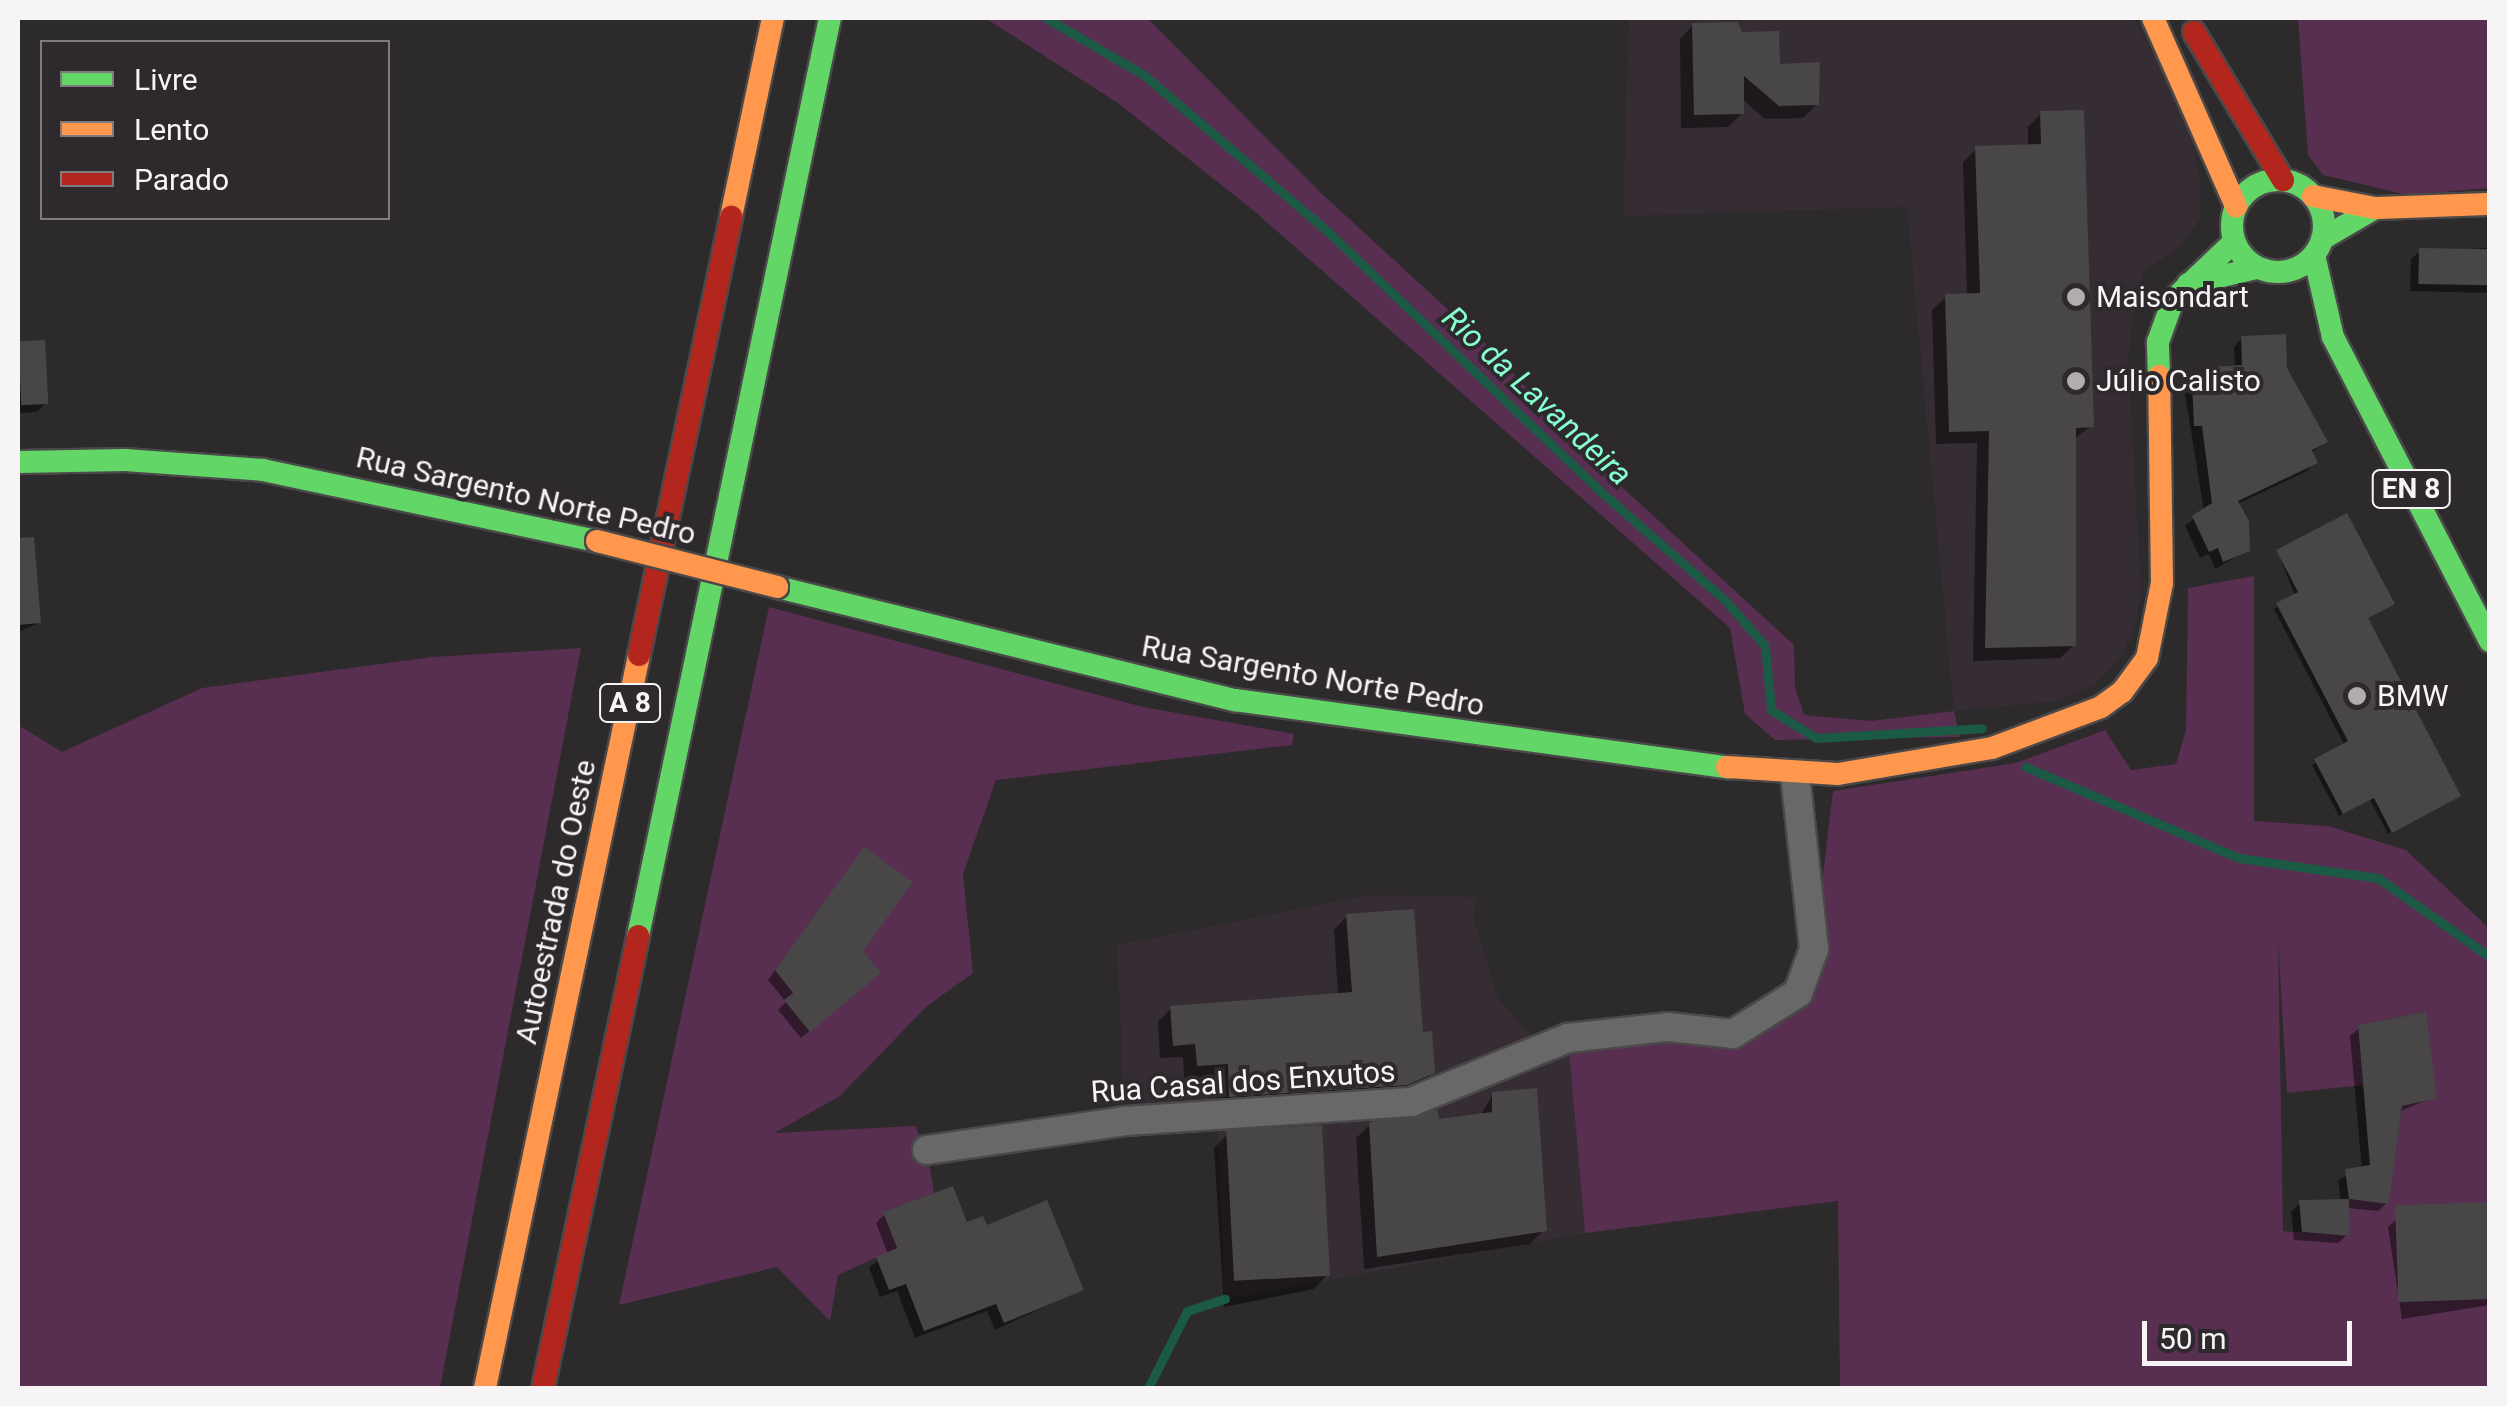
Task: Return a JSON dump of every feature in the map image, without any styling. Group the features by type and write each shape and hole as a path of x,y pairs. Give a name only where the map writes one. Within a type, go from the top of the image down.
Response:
{"main road":[{"name":"Autoestrada do Oeste","path":"486,1388 773,18"},
{"name":"A 8","path":"543,1388 830,18"},
{"path":"2153,18 2236,206 2234,242"},
{"path":"2186,18 2283,180 2313,196 2374,208 2490,204"},
{"path":"2236,206 2256,186 2283,180"},
{"name":"EN 8","path":"2313,196 2333,336 2490,641"},
{"path":"2184,285 2302,266 2318,247 2374,208"},
{"name":"EN 8","path":"2234,242 2333,336"},
{"name":"Rua Sargento Norte Pedro","path":"18,462 126,460 263,470 597,541 1235,700 1795,775 1886,768 1992,748 2100,707 2138,674 2154,637 2162,584 2158,342 2184,285 2234,242"}],"street":[{"name":"Rua Casal dos Enxutos","path":"927,1150 1125,1122 1411,1102 1568,1038 1668,1026 1733,1034 1798,993 1814,948 1795,775"}],"shaded area":[{"path":"985,18 1147,18 1321,193 1492,350 1586,454 1794,645 1795,687 1804,715 1871,721 1954,711 1960,737 1775,740 1745,714 1730,628 1253,210 1118,103"},
{"path":"1611,18 2133,18 2185,107 2201,185 2200,219 2179,248 2144,270 2135,295 2128,358 2141,589 2136,626 2118,660 2094,685 2057,701 1954,711 1907,207 1623,216 1629,22"},
{"path":"2298,18 2489,18 2489,188 2408,195 2323,175 2308,155"},
{"path":"2254,576 2254,821 2328,826 2406,850 2489,928 2489,1388 1840,1388 1838,1201 1585,1233 1568,1038 1733,1034 1798,993 1814,948 1833,791 2016,763 2105,730 2131,770 2176,764 2186,730 2188,588","holes":["2278,939 2287,1093 2363,1085 2358,1025 2426,1012 2402,1106 2389,1203 2349,1199 2349,1236 2283,1231"]},
{"path":"769,607 1143,707 1294,734 1292,745 996,780 963,874 973,973 927,1006 840,1096 774,1133 915,1126 927,1150 934,1193 884,1212 897,1248 838,1275 830,1321 777,1267 619,1305"},
{"path":"581,648 440,1388 18,1388 18,725 62,752 202,688 432,657"},
{"path":"1369,895 1476,897 1473,917 1498,999 1535,1039 1568,1038 1585,1233 1225,1299 1217,1115 1125,1121 1117,945"}],"building":[{"path":"1738,22 1742,32 1779,31 1780,64 1820,62 1819,105 1779,106 1744,76 1744,114 1694,115 1692,23"},
{"path":"2084,110 2094,427 2076,428 2076,646 1985,648 1989,431 1949,432 1945,294 1980,293 1975,146 2041,144 2040,111"},
{"path":"2419,248 2490,249 2489,285 2418,284"},
{"path":"2286,334 2287,368 2328,442 2312,450 2318,463 2238,501 2249,521 2250,551 2223,562 2218,548 2209,552 2192,516 2212,503 2202,426 2194,426 2192,383 2215,382 2214,367 2242,365 2241,336"},
{"path":"45,340 48,404 21,405 18,341"},
{"path":"2347,513 2395,604 2368,618 2461,796 2392,833 2374,798 2343,814 2314,759 2348,741 2276,603 2298,592 2276,550"},
{"path":"34,537 41,623 18,625 18,538"},
{"path":"864,847 913,882 863,951 881,973 810,1032 784,1000 793,993 775,970"},
{"path":"1414,909 1423,1032 1432,1031 1435,1073 1407,1085 1229,1097 1228,1064 1197,1066 1195,1044 1173,1046 1170,1006 1352,992 1346,914"},
{"path":"2426,1012 2437,1098 2402,1106 2389,1204 2349,1199 2345,1169 2370,1165 2358,1025"},
{"path":"1537,1088 1547,1231 1377,1257 1369,1122 1438,1110 1439,1119 1492,1112 1492,1092"},
{"path":"1322,1125 1330,1276 1234,1281 1226,1130"},
{"path":"953,1186 967,1222 983,1216 987,1225 1047,1200 1084,1290 1004,1323 996,1304 924,1331 906,1284 889,1290 876,1257 897,1248 883,1212"},
{"path":"2349,1199 2349,1236 2302,1232 2299,1200"},
{"path":"2487,1202 2490,1299 2398,1302 2395,1205"}],"waterway":[{"name":"Rio da Lavandeira","path":"1046,18 1144,75 1325,229 1600,491 1725,600 1765,646 1771,710 1816,738 1982,728"},
{"name":"Rio da Lavandeira","path":"2026,767 2239,858 2378,878 2490,957"},
{"path":"1148,1388 1187,1311 1225,1299"}],"traffic: fast":[{"path":"638,936 830,18"},
{"path":"2278,180 2296,183 2311,193 2321,208 2324,226 2321,244 2311,259 2296,269 2278,272 2260,269 2245,259 2235,244 2232,226 2235,208 2245,193 2260,183 2278,180"},
{"path":"2322,239 2375,208"},
{"path":"2159,376 2158,342 2173,300 2234,242"},
{"path":"2314,255 2333,337 2490,641"},
{"path":"2188,284 2257,268"},
{"path":"18,462 125,460 263,470 597,541"},
{"path":"777,587 1235,700 1727,767"}],"traffic: slow":[{"path":"731,217 773,18"},
{"path":"2153,18 2236,206"},
{"path":"2313,196 2375,208 2490,204"},
{"path":"1727,767 1838,774 1992,748 2101,707 2122,692 2147,658 2162,583 2159,376"},
{"path":"597,541 777,587"},
{"path":"485,1388 639,655"}],"traffic: jam":[{"path":"2194,32 2283,180"},
{"path":"639,655 731,217"},
{"path":"543,1388 638,936"}],"place":[{"name":"Maisondart","path":"2076,297"},
{"name":"Júlio Calisto","path":"2076,381"},
{"name":"BMW","path":"2357,696"}]}
